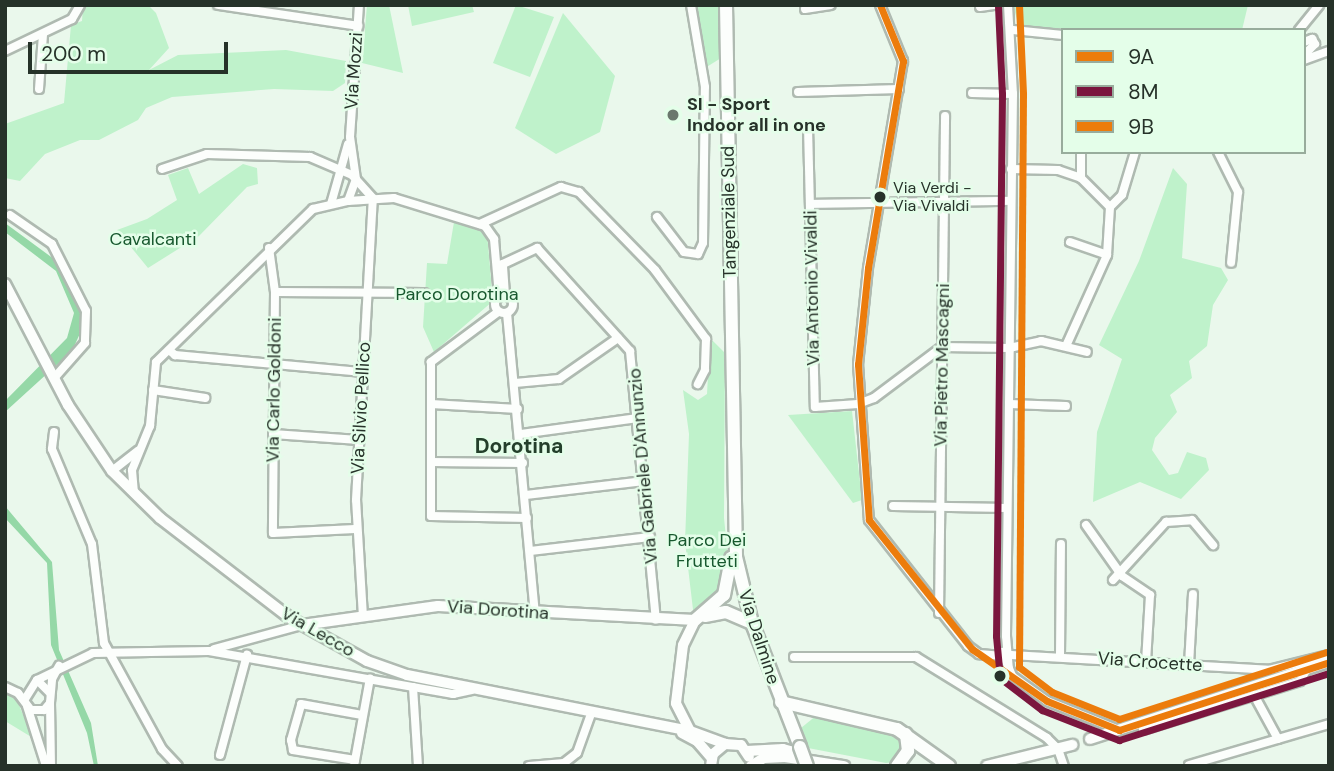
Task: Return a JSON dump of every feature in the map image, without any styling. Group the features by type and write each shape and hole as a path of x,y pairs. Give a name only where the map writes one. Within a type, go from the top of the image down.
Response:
{"highway":[{"name":"Tangenziale Sud","path":"726,5 731,419"},
{"path":"695,620 724,595 731,571 727,511 731,419"},
{"name":"Via Dalmine","path":"731,419 736,557 751,623 807,766"},
{"path":"695,620 726,612 751,623"},
{"path":"781,702 832,712 906,734 949,766"},
{"path":"799,745 801,716 813,710 832,712"},
{"path":"897,766 908,751 906,734"}],"main road":[{"name":"Via Lecco","path":"5,284 16,297 82,430 112,471 135,496 302,625 367,661 472,691 690,731 725,744 737,744 747,751"},
{"name":"Via Dorotina","path":"302,625 438,606 656,620 695,620"},
{"path":"690,731 677,713 676,703 683,645 695,620"},
{"path":"1091,739 1329,662"},
{"name":"Via Lecco","path":"676,730 697,741 711,762"},
{"path":"711,762 725,744"},
{"path":"987,766 1072,745"},
{"path":"826,762 785,757 764,758 750,766 747,751 783,749 844,766"}],"street":[{"path":"5,51 78,15 80,5"},
{"path":"218,5 259,9 358,26"},
{"name":"Via Mozzi","path":"348,201 356,179 350,137 359,5"},
{"path":"657,217 684,252 698,254 704,243 705,87 691,5"},
{"path":"805,9 831,5"},
{"name":"Via Crocette","path":"880,5 902,56 862,316 858,404 869,520 939,613 975,652 1060,655 1269,670 1329,654"},
{"path":"980,7 994,5"},
{"path":"1008,5 1013,30 1013,94 1005,655 1009,673 1047,701 1086,719 1119,730"},
{"path":"1301,28 1319,5"},
{"path":"1013,30 1061,35"},
{"path":"39,89 43,34"},
{"path":"1306,41 1312,39 1315,47 1306,55"},
{"path":"1306,57 1329,51"},
{"path":"798,92 899,89"},
{"path":"972,93 1013,94"},
{"name":"Via Pietro Mascagni","path":"939,613 945,116"},
{"name":"Via Antonio Vivaldi","path":"808,127 815,407 858,404"},
{"name":"Via Mozzi","path":"331,204 350,137"},
{"path":"162,169 207,154 310,157 356,179 373,198"},
{"path":"1081,154 1081,178"},
{"path":"1066,346 1107,255 1110,207 1122,195 1134,154"},
{"path":"1219,154 1238,192 1231,263"},
{"path":"1012,169 1058,170 1081,178 1110,207"},
{"path":"480,224 561,187 579,192 654,270 706,339 705,370 698,384"},
{"name":"Via Silvio Pellico","path":"363,617 355,529 373,198"},
{"path":"135,496 132,470 150,426 156,362 305,214 331,204 394,198 480,224 494,239 502,295 513,302 503,312 431,362 431,516 527,519"},
{"path":"810,204 1011,201"},
{"path":"10,215 52,244 86,311 85,343 55,377"},
{"path":"1070,242 1107,255"},
{"name":"Via Carlo Goldoni","path":"270,248 275,292 273,533 355,529"},
{"name":"Via Gabriele D'Annunzio","path":"502,295 503,264 537,248 633,357 656,620"},
{"path":"275,292 368,295 424,293"},
{"path":"502,295 494,304 503,312 515,383 534,612"},
{"path":"515,383 559,379 618,338"},
{"path":"858,404 874,398 942,347 1009,348 1041,341 1087,352"},
{"path":"166,352 363,372"},
{"path":"153,390 205,398"},
{"path":"431,404 518,409"},
{"path":"1009,404 1066,405"},
{"path":"521,434 638,418"},
{"path":"54,432 52,449 92,544 104,643 162,749 178,766"},
{"path":"273,434 359,440"},
{"path":"112,471 138,452"},
{"path":"431,461 523,463"},
{"path":"526,495 643,481"},
{"path":"893,506 1007,509"},
{"path":"1113,580 1166,522 1192,520 1213,545"},
{"path":"1086,525 1121,570 1122,576 1150,594 1146,662"},
{"path":"530,551 650,537"},
{"path":"1060,655 1061,544"},
{"path":"1189,665 1194,594"},
{"path":"209,651 302,625"},
{"path":"244,641 237,648 247,655"},
{"path":"49,766 26,703 37,680 58,666 109,652 209,651 247,655 453,694 472,691"},
{"path":"220,755 247,655"},
{"path":"794,657 916,657 1058,749 1064,766"},
{"path":"49,766 50,693 58,666"},
{"path":"1143,730 1303,680 1307,669"},
{"path":"362,715 301,704 291,740 293,750 354,763 370,678"},
{"path":"37,680 50,693"},
{"path":"5,687 40,711 50,703"},
{"path":"413,687 418,766"},
{"path":"1254,695 1278,739"},
{"path":"530,766 564,763 572,757 584,743 591,714"},
{"path":"1086,719 1093,727 1091,739"},
{"path":"1189,765 1329,724"}],"green space":[{"path":"83,5 148,5 156,13 169,48 149,70 178,55 286,50 346,61 345,83 333,91 274,89 172,97 146,108 138,120 99,140 80,140 45,154 20,181 5,178 5,124 64,103 71,25 82,21"},
{"path":"367,5 389,5 403,73 362,63"},
{"path":"408,5 472,5 474,12 412,26"},
{"path":"516,5 554,17 530,77 493,63"},
{"path":"694,5 719,5 721,58 705,68"},
{"path":"1013,5 1248,5 1242,28 1061,28 1061,32 1019,27"},
{"path":"563,13 615,76 600,132 556,154 515,128"},
{"name":"Cavalcanti","path":"243,164 257,168 258,184 247,187 199,236 148,268 117,230 147,219 177,200 168,175 188,168 199,194"},
{"path":"1173,168 1187,184 1182,258 1221,268 1228,280 1213,305 1207,346 1189,361 1192,378 1170,395 1177,412 1155,438 1152,450 1169,475 1178,473 1187,452 1206,458 1209,470 1181,499 1140,482 1093,502 1097,432 1122,359 1099,345 1139,261"},
{"name":"Parco Dorotina","path":"454,222 487,233 493,301 434,352 423,327 427,263 447,264"},
{"name":"Parco Dei Frutteti","path":"710,338 725,353 724,518 728,557 720,593 694,618 685,542 689,434 683,390 698,400 707,394"},
{"path":"852,411 862,500 853,503 788,415"},
{"path":"5,689 23,704 19,705 33,738 5,721"},
{"path":"817,715 899,735 904,751 894,762 886,763 808,748 801,728"}],"shaded area":[{"path":"5,223 58,262 81,303 82,329 72,351 5,412 5,401 67,338 74,313 56,271 5,232"},
{"path":"5,506 52,562 59,650 91,723 98,766 94,766 87,733 51,645 47,563 5,518"}],"transit line":[{"name":"9A","path":"880,5 903,61 868,268 858,364 869,520 972,649 1047,701 1119,730 1329,662"},
{"name":"9B","path":"1019,5 1023,94 1019,667 1052,692 1119,719 1326,652"},
{"name":"8M","path":"998,6 1002,94 996,636 1000,678 1042,710 1119,740 1329,673"}],"place":[{"name":"SI - Sport Indoor all in one","path":"673,115"},
{"name":"Via Verdi - Via Vivaldi","path":"880,197"}],"district":[{"name":"Dorotina","path":"519,446"}]}
